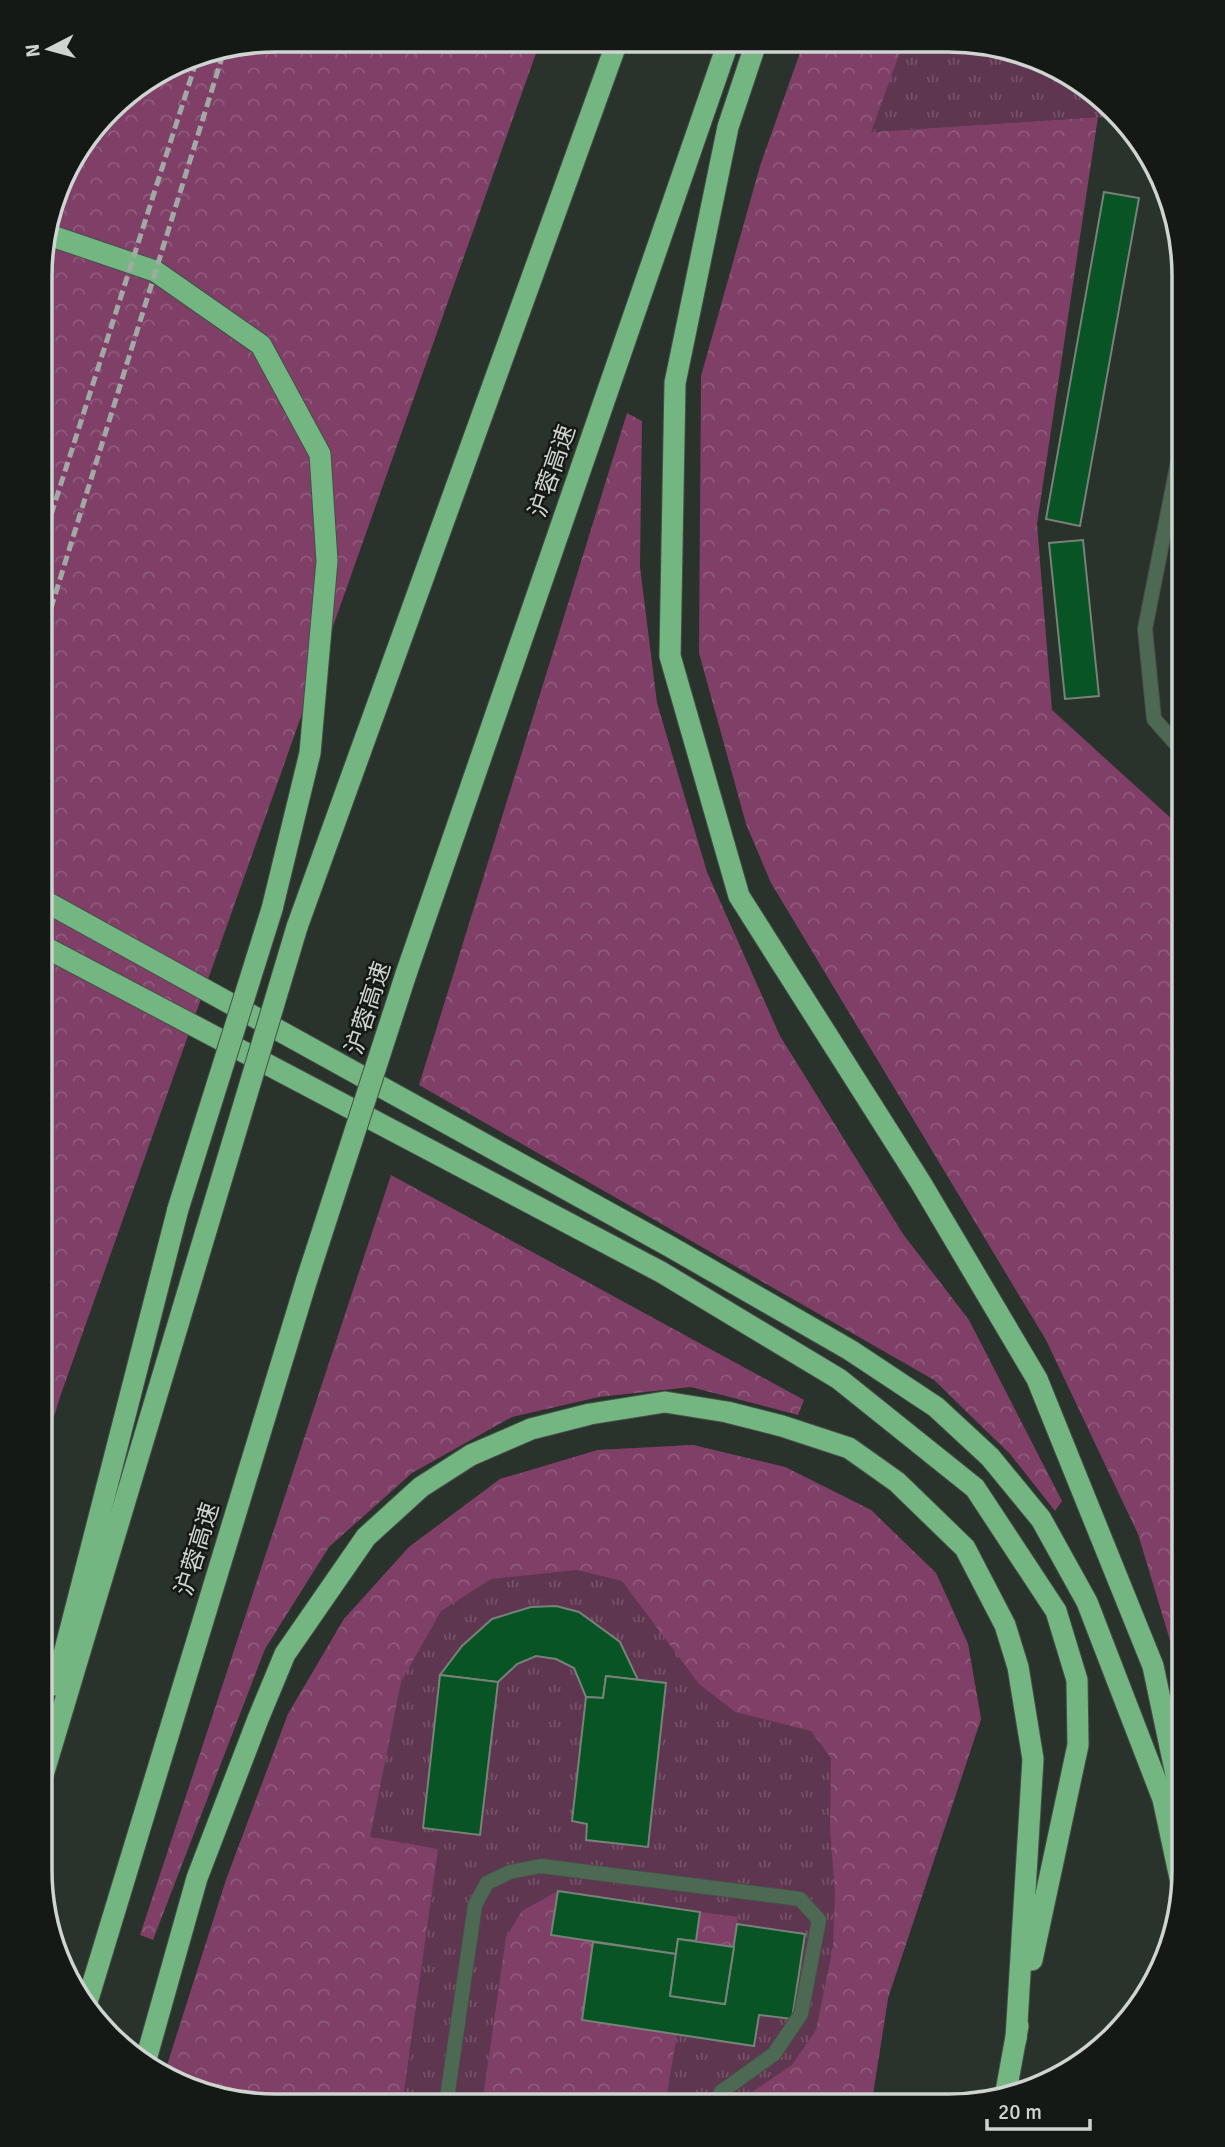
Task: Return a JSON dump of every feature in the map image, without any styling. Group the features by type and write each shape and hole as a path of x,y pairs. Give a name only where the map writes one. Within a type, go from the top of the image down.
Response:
{"highway":[{"path":"52,1745 297,927 613,52"},
{"name":"沪蓉高速","path":"89,1994 307,1279 406,974 725,52"},
{"path":"753,52 728,127 675,383 670,656 738,896 920,1183 1037,1379 1153,1666 1172,1756"},
{"path":"52,1699 178,1209 272,909 310,753 327,561 320,454 261,345 155,271 56,237"},
{"path":"52,905 681,1253 850,1350 936,1407 990,1457 1041,1519 1087,1602 1163,1799 1172,1841"},
{"path":"52,951 660,1272 839,1379 975,1488 1056,1611 1077,1680 1077,1745 1007,2086"},
{"path":"148,2054 197,1878 285,1654 366,1537 421,1487 471,1455 531,1429 590,1414 664,1402 727,1412 782,1426 849,1448 897,1482 965,1548 1008,1635 1018,1667 1033,1759 1016,2039"}],"lane":[{"path":"1172,492 1145,629 1154,719 1172,739"},
{"path":"448,2094 475,1905 487,1883 510,1872 541,1866 800,1899 819,1920 801,2014 774,2054 720,2094"}],"green space":[{"path":"276,52 536,52 52,1423 52,276 54,247 64,204 90,152 129,108 152,90 204,64 247,54"},
{"path":"800,52 900,52 871,132 1098,117 1037,524 1052,710 1172,819 1172,1647 1138,1534 1046,1340 771,883 746,824 699,653 701,376 760,166"},
{"path":"900,52 978,54 1021,64 1073,90 1106,118 1098,117 870,132"},
{"path":"627,413 642,421 640,567 657,703 707,872 780,1036 903,1234 969,1320 1062,1501 1055,1511 1010,1454 934,1380 419,1085"},
{"path":"391,1175 804,1400 798,1415 691,1387 599,1397 512,1417 412,1473 329,1547 265,1649 153,1940 140,1935"},
{"path":"693,1445 785,1467 871,1510 936,1573 968,1644 981,1719 888,1998 873,2094 247,2093 204,2083 167,2065 226,1880 288,1714 344,1619 409,1547 500,1479 598,1450"},
{"path":"693,1445 785,1467 871,1510 936,1573 968,1644 981,1719 888,1998 873,2094 749,2094 792,2065 816,2030 833,1947 835,1892 830,1829 831,1758 811,1731 735,1712 699,1684 622,1581 577,1570 491,1579 441,1611 401,1682 370,1837 438,1849 404,2094 247,2093 204,2083 167,2065 226,1880 288,1714 344,1619 409,1547 500,1479 598,1450"},
{"path":"558,1891 552,1935 593,1942 582,2020 677,2034 667,2094 484,2094 506,1937 522,1911"},
{"path":"700,1912 738,1917 734,1947 696,1941"}],"building":[{"path":"1104,192 1139,198 1080,526 1046,519"},
{"path":"1083,540 1099,696 1065,699 1049,543"},
{"path":"556,1606 579,1612 620,1642 638,1680 606,1676 603,1698 586,1697 574,1668 556,1659 536,1656 517,1664 498,1682 440,1675 462,1646 492,1619 531,1607"},
{"path":"440,1675 498,1682 480,1835 423,1828"},
{"path":"606,1676 666,1683 648,1847 586,1840 587,1824 572,1821 586,1697 603,1698"},
{"path":"558,1891 700,1912 696,1941 678,1939 676,1954 551,1935"},
{"path":"737,1924 805,1934 792,2019 759,2015 754,2046 582,2020 593,1942 676,1954 670,1996 725,2004"},
{"path":"678,1939 734,1947 725,2004 670,1996"}],"railway":[{"path":"52,605 221,59"},
{"path":"52,512 194,69"}]}
